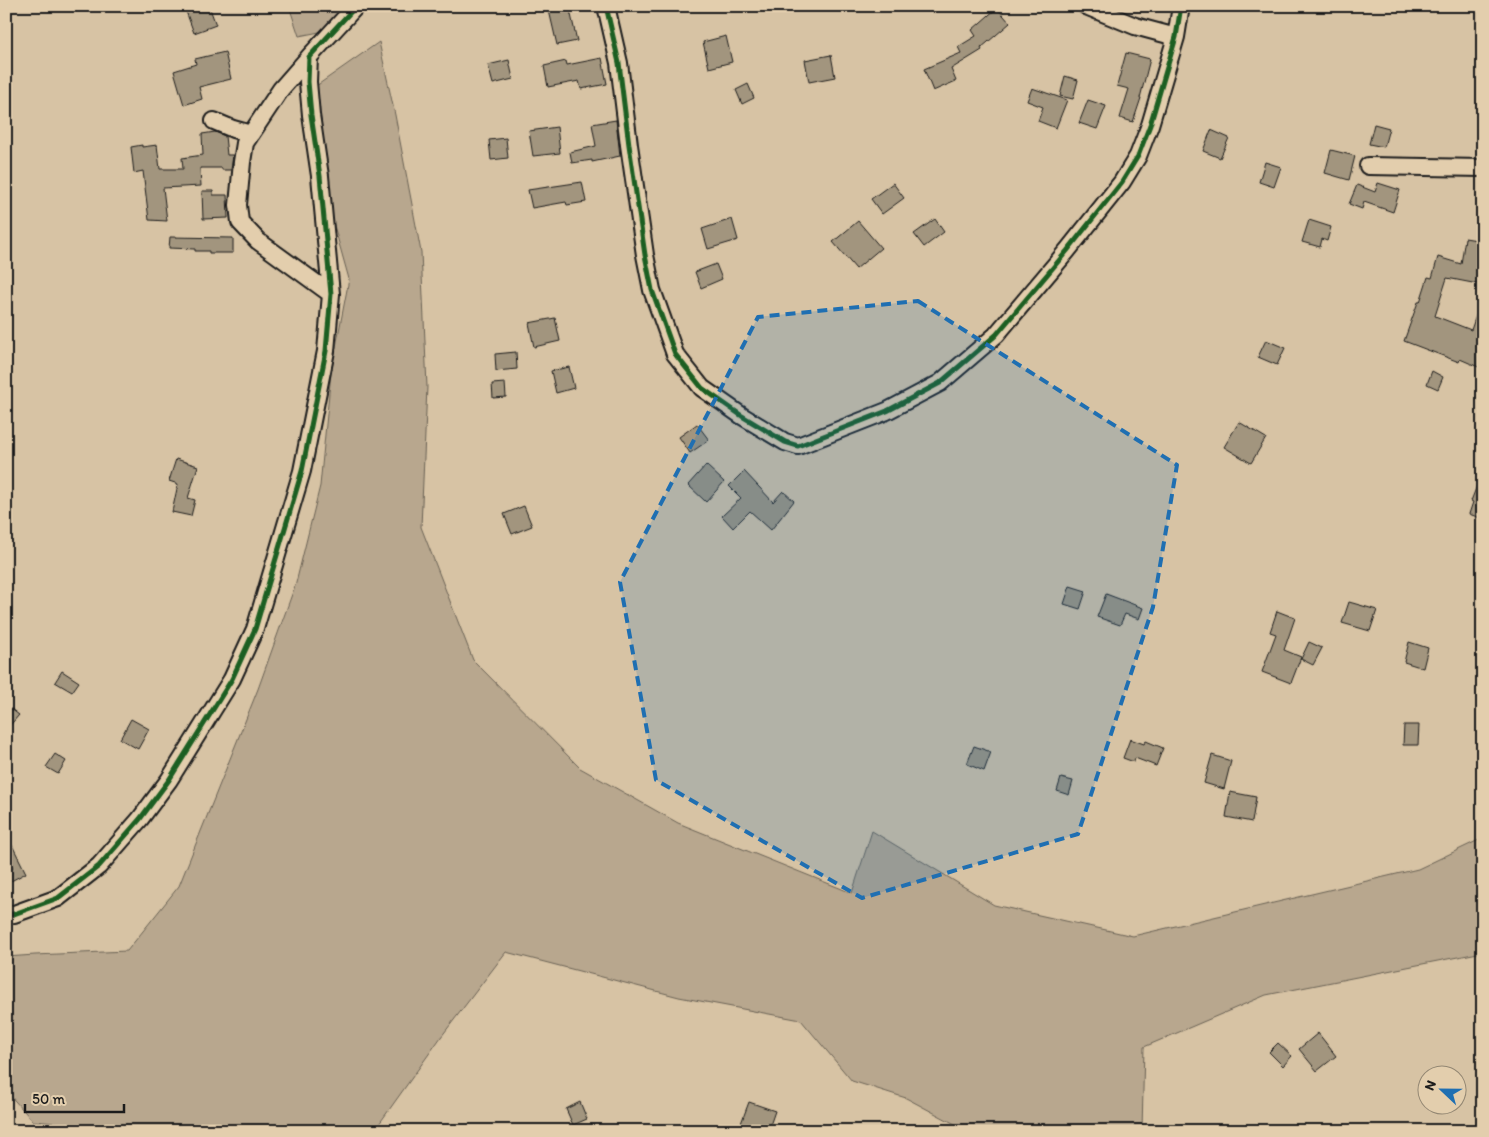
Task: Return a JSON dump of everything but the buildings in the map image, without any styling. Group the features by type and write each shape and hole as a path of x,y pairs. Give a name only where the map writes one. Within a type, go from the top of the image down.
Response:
{"street":[{"path":"331,294 258,242 240,222 238,205 245,143 281,89 356,6"},
{"path":"606,6 619,63 629,146 652,290 676,354 702,388 742,416 785,442 798,446 887,410 940,383 996,335 1067,251 1122,182 1133,165 1150,125 1176,37 1181,6"},
{"path":"1086,6 1135,26 1176,37"},
{"path":"6,916 58,898 99,866 140,819 169,780 232,679 255,630 302,471 326,352 331,294 320,176 309,90 309,57"},
{"path":"214,120 233,129 251,134"},
{"path":"1368,166 1483,168"}],"highlighted area":[{"path":"918,301 1177,465 1153,607 1078,834 862,898 656,780 620,582 758,317"}],"shaded area":[{"path":"289,6 360,6 335,29 299,36"},
{"path":"379,42 421,252 427,387 421,527 473,660 580,768 678,823 852,893 872,831 994,905 1133,936 1418,869 1483,838 1483,952 1266,995 1144,1047 1142,1131 968,1131 906,1098 852,1081 801,1020 679,997 506,952 441,1037 374,1131 114,1131 111,1128 33,1121 6,1091 6,957 127,951 179,886 258,689 296,583 320,486 331,373 349,279 328,204 309,91"}],"cycle path":[{"path":"6,915 14,914 58,898 99,866 140,819 169,780 232,679 255,629 302,471 326,351 331,294 320,176 311,115 308,82 309,57 356,6"},
{"path":"606,6 619,63 645,255 652,290 675,354 702,388 742,416 785,442 798,446 887,411 940,383 996,335 1122,182 1138,156 1150,125 1176,37 1181,6"}]}
